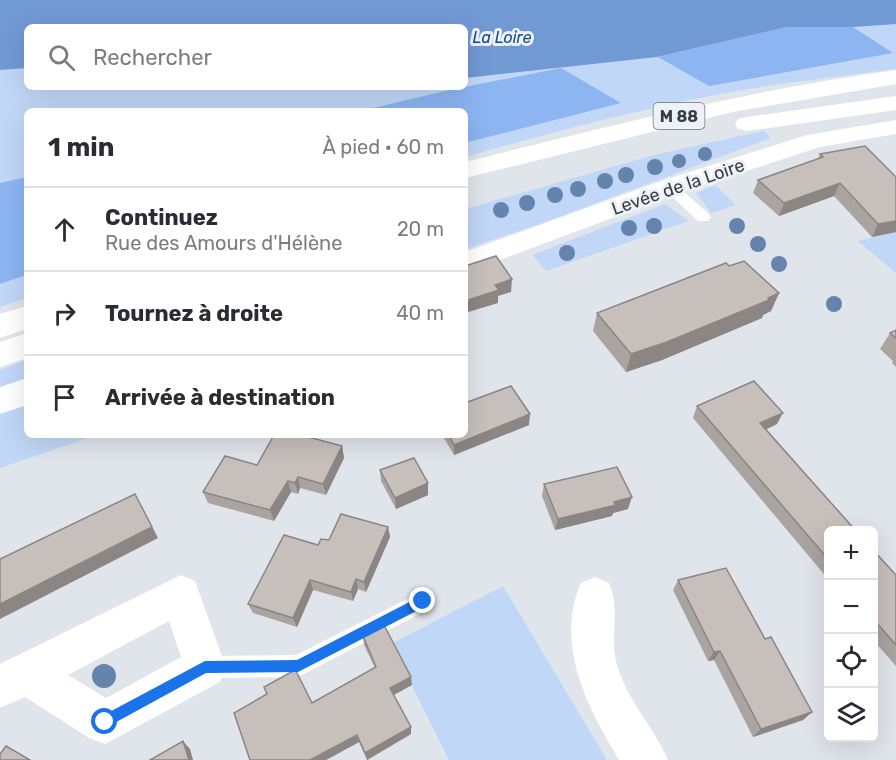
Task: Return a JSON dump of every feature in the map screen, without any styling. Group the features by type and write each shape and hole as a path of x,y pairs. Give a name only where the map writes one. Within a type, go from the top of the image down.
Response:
{"main road":[{"name":"M 88","path":"468,169 747,100 896,77"},
{"name":"M 88","path":"468,191 581,160 687,135 775,118 896,103"},
{"name":"Levée de la Loire","path":"468,262 670,188 816,140 896,127"},
{"path":"0,326 24,318"},
{"path":"0,355 24,346"},
{"path":"0,401 24,392"},
{"path":"181,594 205,667 105,722 13,680 181,594"},
{"path":"595,596 593,651 607,691 645,760"}],"lane":[{"path":"670,188 703,217"},
{"path":"205,667 298,666 423,601"}],"shaded area":[{"path":"0,0 896,0 896,69 756,88 679,102 468,156 468,142 620,103 468,109 24,108 24,240 0,251","holes":["858,30 892,53 803,67"]},
{"path":"787,27 853,27 893,53 709,86 658,57"},
{"path":"561,68 621,103 468,142 468,108 373,108 450,90 468,90 468,86"},
{"path":"764,131 771,138 537,225 468,248 468,208 658,154"},
{"path":"24,178 24,276 0,284 0,183"},
{"path":"715,185 736,205 711,213 696,193"},
{"path":"665,204 689,221 546,271 532,255"},
{"path":"896,232 896,273 858,241"},
{"path":"24,276 24,299 0,307 0,284"},
{"path":"24,361 24,380 0,388 0,370"},
{"path":"24,399 24,438 88,438 0,468 0,408"},
{"path":"503,586 607,760 449,760 391,644"}],"water":[{"name":"La Loire","path":"0,0 896,0 896,24 853,27 787,27 657,57 468,78 468,24 24,24 24,68 0,70"}],"building":[{"path":"865,146 896,177 896,221 878,224 840,183 784,203 758,180 823,157 820,154"},
{"path":"496,256 512,279 495,285 499,290 468,300 468,265"},
{"path":"744,261 779,293 768,298 769,300 667,342 631,354 597,313 726,263 729,266"},
{"path":"896,330 896,338 890,333"},
{"path":"754,381 783,413 760,423 852,526 824,526 824,554 697,406"},
{"path":"511,386 530,414 454,445 450,438 468,438 468,402"},
{"path":"272,438 312,438 342,446 323,484 298,477 295,483 288,481 270,510 203,492 225,456 257,465"},
{"path":"414,458 428,483 395,498 380,470"},
{"path":"617,467 632,497 614,502 616,505 558,519 544,484"},
{"path":"135,494 152,527 0,604 0,559"},
{"path":"341,514 388,527 364,582 356,579 351,592 310,580 293,618 248,604 284,535 318,545 321,539 329,540"},
{"path":"878,555 896,575 896,645 878,625"},
{"path":"726,568 765,639 771,637 812,712 761,729 720,651 714,652 678,580"},
{"path":"384,625 411,677 390,688 411,727 365,753 357,735 310,760 250,760 234,713 267,694 264,687 293,671 296,671 312,703 376,667 363,636"},
{"path":"183,741 189,760 150,760"},
{"path":"6,746 30,760 0,760 0,754"}],"route":[{"path":"105,722 205,667 298,666 423,601"}]}
